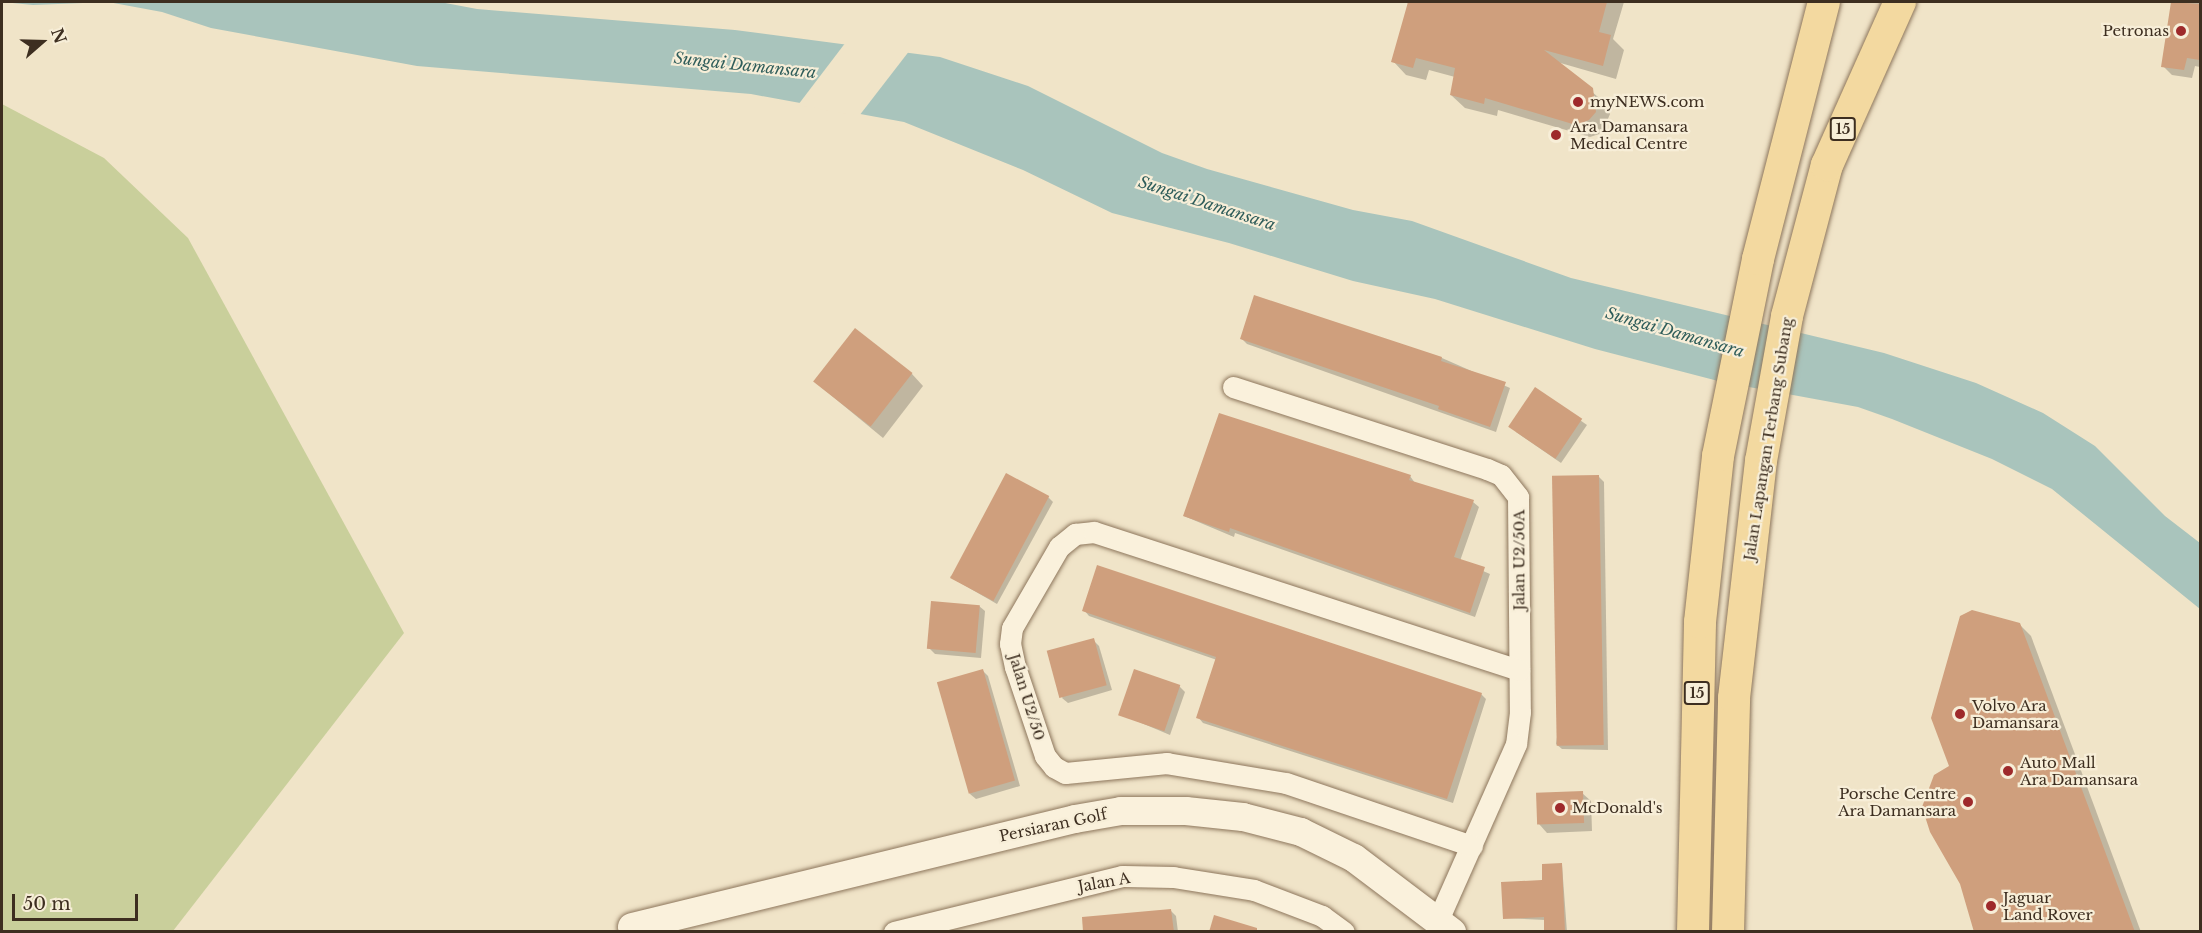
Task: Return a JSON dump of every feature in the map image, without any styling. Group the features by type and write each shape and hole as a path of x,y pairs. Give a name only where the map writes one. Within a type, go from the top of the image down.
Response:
{"main road":[{"name":"15","path":"1693,932 1700,622 1718,456 1758,259 1824,2"},
{"name":"Jalan Lapangan Terbang Subang","path":"1728,932 1734,698 1761,461 1799,261 1827,165 1900,2"}],"street":[{"name":"Jalan U2/50A","path":"1233,387 1486,469 1512,484 1519,514 1519,670 1516,744 1472,846 1445,925"},
{"name":"Jalan U2/50","path":"1472,846 1286,783 1167,764 1065,772 1054,767 1045,756 1015,667 1010,644 1012,628 1059,547 1076,534 1094,532 1519,670"},
{"name":"Persiaran Golf","path":"632,927 923,854 1121,811 1243,817 1301,832 1354,858 1445,925"},
{"name":"Jalan A","path":"894,932 1122,876 1173,877 1254,890 1322,916 1344,932"}],"green space":[{"path":"2,104 104,158 188,238 404,633 173,931 2,931"}],"water":[{"path":"2,2 108,2 33,5"},
{"name":"Sungai Damansara","path":"108,2 440,2 477,9 735,30 940,57 1028,86 1162,153 1207,169 1353,210 1412,221 1571,278 1884,353 1976,383 2043,413 2095,446 2165,516 2200,543 2200,609 2052,489 1992,459 1892,419 1858,407 1722,382 1595,349 1435,299 1353,281 1229,243 1112,213 1023,170 904,122 751,94 417,66 211,28 162,12"}],"pier":[{"path":"846,42 910,50 859,116 798,105"}],"building":[{"path":"1408,2 1607,2 1599,32 1611,35 1603,66 1544,50 1593,88 1596,112 1589,120 1576,125 1485,98 1484,104 1450,95 1455,68 1416,58 1413,68 1391,62"},
{"path":"2171,2 2200,4 2200,60 2187,58 2184,70 2161,67"},
{"path":"1254,295 1442,357 1441,361 1506,382 1490,427 1438,409 1439,406 1240,339"},
{"path":"855,328 913,373 871,427 813,382"},
{"path":"1535,387 1582,419 1555,459 1508,427"},
{"path":"1219,413 1411,475 1409,480 1474,500 1454,557 1485,567 1470,613 1230,528 1229,532 1183,516"},
{"path":"1006,473 1049,496 993,601 950,578"},
{"path":"1599,475 1604,745 1557,746 1552,476"},
{"path":"1097,565 1482,693 1447,799 1196,718 1216,657 1082,611"},
{"path":"931,601 980,605 976,653 927,649"},
{"name":"Auto Mall Ara Damansara","path":"1972,610 2020,623 2135,932 1974,932 1960,884 1930,832 1922,807 1934,775 1949,766 1931,718 1960,616"},
{"path":"1094,638 1107,685 1059,698 1047,651"},
{"path":"983,669 1015,781 969,794 937,682"},
{"path":"1134,669 1180,685 1164,731 1118,715"},
{"name":"McDonald's","path":"1583,791 1584,823 1537,825 1536,793"},
{"path":"1562,863 1565,932 1544,932 1544,917 1503,919 1501,882 1542,880 1542,864"},
{"path":"1171,909 1174,932 1083,932 1082,917"},
{"path":"1214,915 1257,928 1257,932 1209,932"}],"place":[{"name":"Petronas","path":"2181,31"},
{"name":"myNEWS.com","path":"1578,102"},
{"name":"Ara Damansara Medical Centre","path":"1556,135"},
{"name":"Volvo Ara Damansara","path":"1960,714"},
{"name":"Auto Mall Ara Damansara","path":"2008,771"},
{"name":"Porsche Centre Ara Damansara","path":"1968,802"},
{"name":"McDonald's","path":"1560,808"},
{"name":"Jaguar Land Rover","path":"1991,906"}]}
